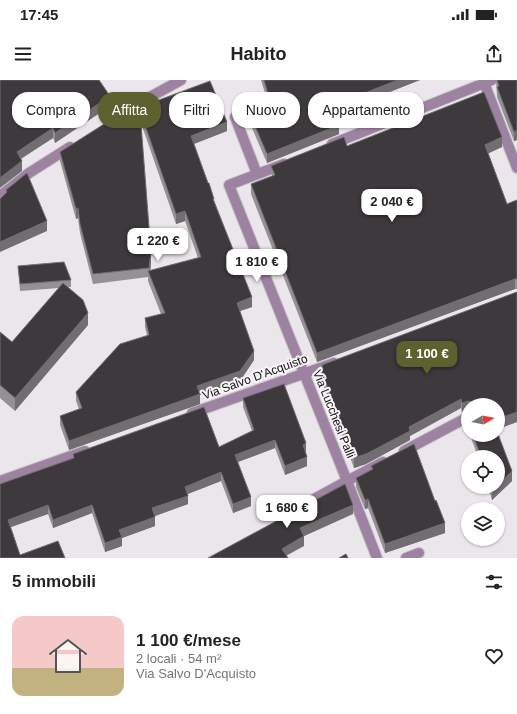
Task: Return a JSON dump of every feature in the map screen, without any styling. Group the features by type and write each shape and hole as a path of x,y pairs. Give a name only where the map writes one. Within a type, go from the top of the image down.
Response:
{"street":[{"path":"159,92 181,80"},
{"path":"323,148 486,81 517,168"},
{"path":"239,128 257,174 294,160"},
{"path":"0,196 30,173 76,144"},
{"name":"Via Lucchesi Palli","path":"257,174 230,184 347,481 461,421"},
{"name":"Via Salvo D'Acquisto","path":"186,416 341,360"},
{"path":"0,481 96,447"},
{"path":"296,509 347,481 377,558"},
{"path":"406,558 419,553"}],"building":[{"path":"0,80 99,80 107,92 98,92 98,104 90,109 90,92 12,92 12,128 53,128 17,152 22,161 0,178"},
{"path":"264,80 398,80 367,92 308,92 308,128 332,128 267,154 256,128 300,128 300,92 267,92"},
{"path":"497,80 517,80 517,130 514,132 497,87 499,86"},
{"path":"210,81 215,92 180,92"},
{"path":"484,92 502,137 485,145 507,204 517,200 517,279 317,353 251,184 275,175 271,166 344,137 347,146 393,128 424,128 424,116"},
{"path":"169,96 169,128 212,128 191,136 209,183 213,199 252,297 237,303 254,351 240,371 197,386 200,394 69,441 60,416 82,408 76,392 120,344 149,335 145,318 165,313 148,271 201,257 185,211 176,214 146,128 161,128 161,99"},
{"path":"224,115 227,122 224,123"},
{"path":"53,128 62,128 55,133"},
{"path":"98,128 141,128 151,253 149,268 93,274 80,224 78,208 76,209 60,152"},
{"path":"27,173 47,221 0,242 0,199 7,192 6,190"},
{"path":"64,262 71,280 20,284 18,266"},
{"path":"63,283 83,300 88,313 15,398 0,385 0,332 12,342"},
{"path":"517,292 517,412 505,416 505,398 461,398 409,427 410,431 366,454 354,458 321,370 323,369 322,365"},
{"path":"284,384 306,443 303,445 307,457 285,466 275,440 235,455 251,497 233,504 221,472 185,487 188,496 152,508 155,517 119,530 122,537 105,543 92,505 53,520 48,505 8,520 20,555 58,541 65,558 0,558 0,484 74,458 73,454 204,407 219,447 254,430 243,398"},
{"path":"476,442 501,442 504,450 478,450"},
{"path":"414,444 435,501 436,500 445,523 385,544 368,499 365,500 356,478 373,469 371,466"},
{"path":"505,452 512,471 505,478"},
{"path":"345,484 353,505 300,528 304,536 282,549 288,558 208,558"},
{"path":"346,554 348,558 339,558"}]}
